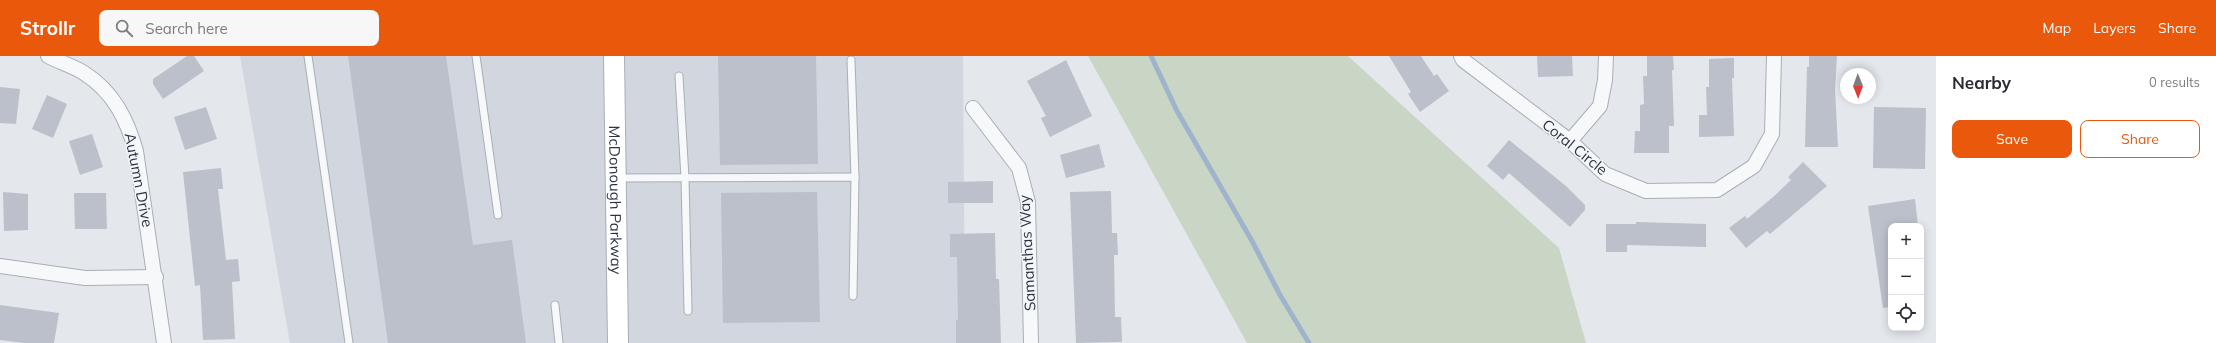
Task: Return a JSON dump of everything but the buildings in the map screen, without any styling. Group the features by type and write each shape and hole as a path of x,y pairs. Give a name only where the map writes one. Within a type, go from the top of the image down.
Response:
{"street":[{"name":"Autumn Drive","path":"48,56 85,74 112,98 128,123 136,152 156,277 164,343"},
{"name":"Coral Circle","path":"1461,56 1463,60 1570,141 1605,174 1646,191 1717,190 1754,166 1772,134 1774,56"},
{"path":"1570,141 1600,106 1605,80 1606,56"},
{"name":"McDonough Parkway","path":"611,57 618,343"},
{"name":"Samanthas Way","path":"973,108 1020,168 1028,202 1031,343"},
{"path":"0,266 85,278 156,277"}],"lane":[{"path":"308,56 349,343"},
{"path":"476,56 498,215"},
{"path":"851,60 855,177 853,296"},
{"path":"679,76 685,178 688,311"},
{"path":"615,178 855,177"},
{"path":"555,305 559,343"}],"shaded area":[{"path":"240,56 963,56 965,343 290,343"}],"green space":[{"path":"1088,56 1348,56 1559,248 1586,343 1247,343"}],"waterway":[{"path":"1151,56 1177,111 1252,241 1280,295 1309,343"}]}
